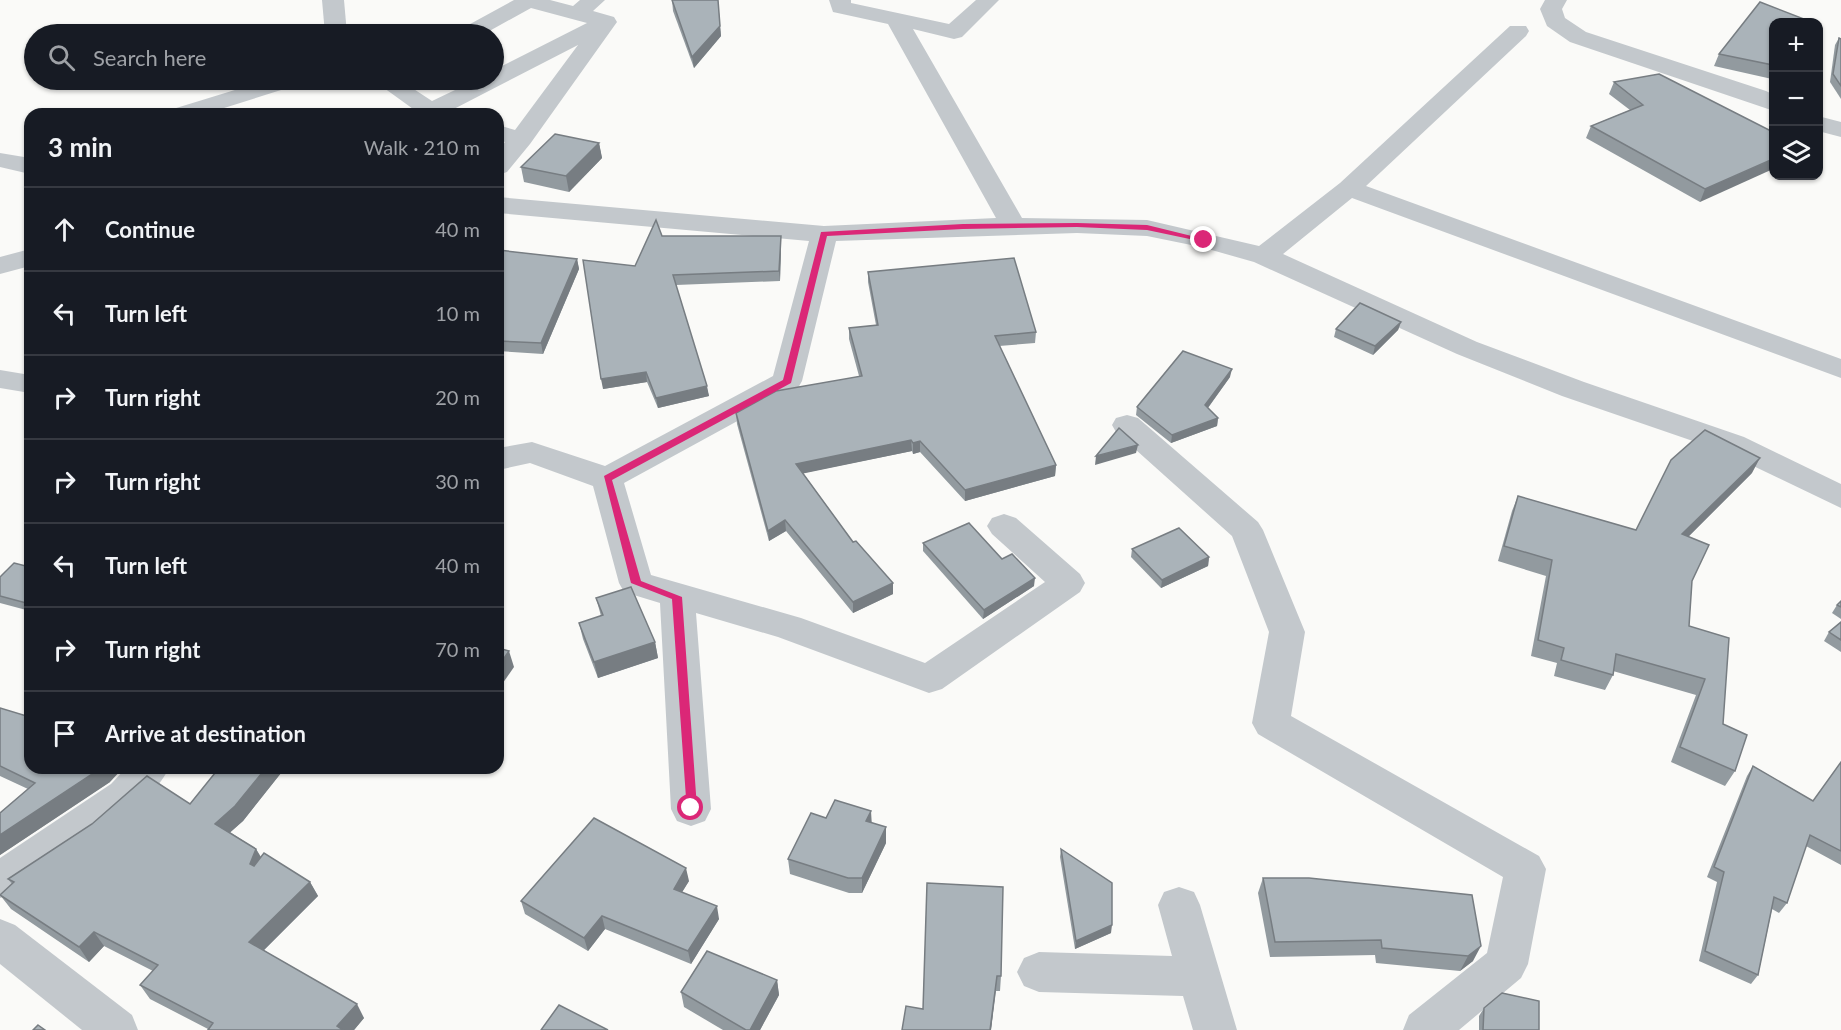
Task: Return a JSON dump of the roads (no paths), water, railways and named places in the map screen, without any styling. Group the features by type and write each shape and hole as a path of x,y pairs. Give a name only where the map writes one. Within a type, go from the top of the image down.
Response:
{"street":[{"path":"333,0 335,24"},
{"path":"840,0 841,7 954,32 988,0"},
{"path":"1556,0 1551,9 1555,21 1578,37 1758,96 1769,102"},
{"path":"487,24 528,1 585,6 606,22"},
{"path":"896,19 1013,226"},
{"path":"504,73 606,22"},
{"path":"509,136 606,22"},
{"path":"1264,256 1349,188 1518,31"},
{"path":"200,108 257,90"},
{"path":"401,90 430,108"},
{"path":"443,108 474,90"},
{"path":"1823,125 1841,130"},
{"path":"0,153 24,149"},
{"path":"0,160 24,165"},
{"path":"1349,188 1841,369"},
{"path":"504,206 824,234 1013,226 1147,228 1264,256 1467,348 1573,389 1733,444 1841,497"},
{"path":"504,458 532,452 607,479 788,381 824,234"},
{"path":"0,266 24,259"},
{"path":"0,379 24,383"},
{"path":"1126,425 1246,530 1287,632 1271,723 1526,869 1506,964 1425,1030"},
{"path":"607,479 636,583 677,597 788,627 929,679 1068,583 1004,526"},
{"path":"677,597 691,808"},
{"path":"0,880 125,796 145,774"},
{"path":"1179,905 1215,1030"},
{"path":"0,938 116,1030"},
{"path":"1040,972 1200,977"}]}
